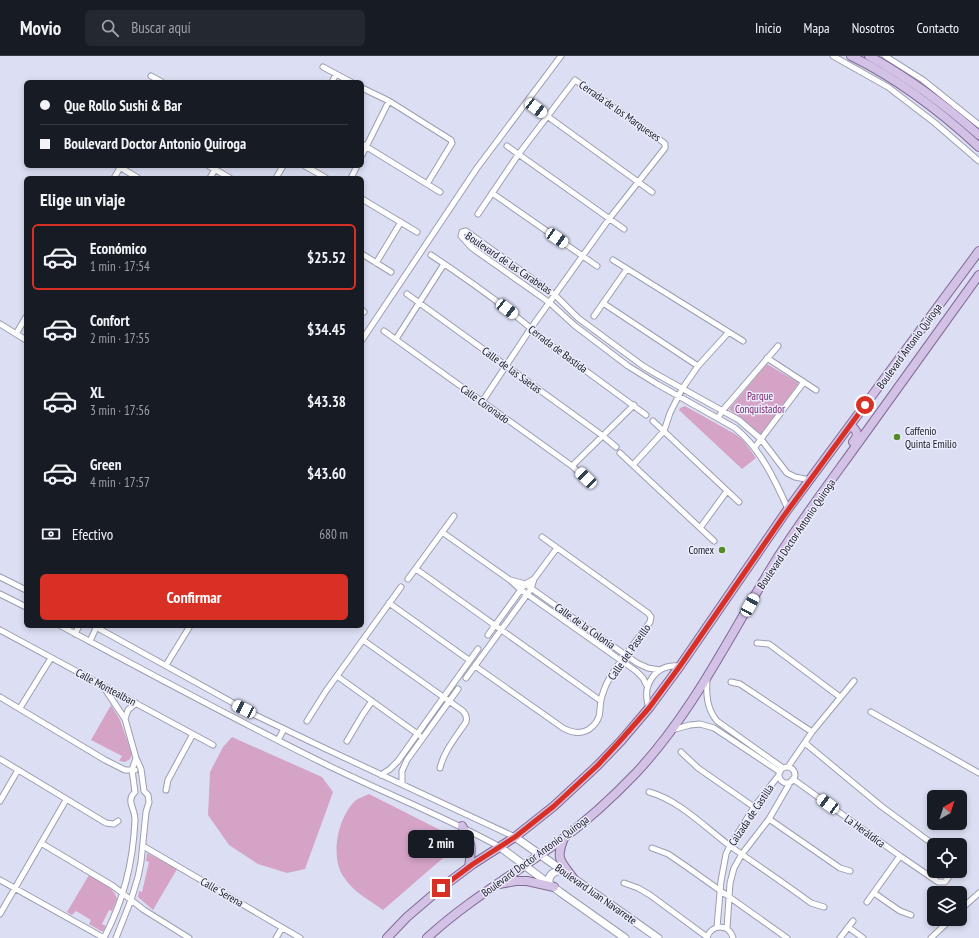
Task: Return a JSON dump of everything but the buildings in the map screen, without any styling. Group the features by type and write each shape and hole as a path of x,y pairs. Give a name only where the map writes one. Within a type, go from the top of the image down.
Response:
{"main road":[{"path":"851,56 882,73 925,102 950,121 979,147"},
{"path":"869,56 886,65 932,96 979,135"},
{"name":"Boulevard Antonio Quiroga","path":"839,441 979,251"},
{"name":"Boulevard Antonio Quiroga","path":"852,451 979,275"},
{"path":"839,469 844,457 858,436 850,425"},
{"name":"Boulevard Doctor Antonio Quiroga","path":"387,938 407,917 441,888 469,867 515,837 554,806 598,765 649,708 680,666 788,509 839,441"},
{"name":"Boulevard Doctor Antonio Quiroga","path":"427,938 444,922 494,885 540,855 592,816 636,772 671,731 707,679 778,557 852,451"},
{"path":"462,826 470,838 471,848 469,867"},
{"name":"Boulevard Juan Navarrete","path":"515,837 658,938"},
{"path":"564,838 559,853 560,859 573,878"},
{"name":"Boulevard Juan Navarrete","path":"500,847 625,938"},
{"path":"494,885 516,881 527,881 551,885 549,877 551,874 561,870"}],"street":[{"path":"364,337 477,168 561,56"},
{"path":"833,56 888,87 935,123 979,161"},
{"path":"885,56 923,80 979,125"},
{"path":"323,66 347,80"},
{"path":"333,80 336,74"},
{"path":"151,76 158,80"},
{"name":"Cerrada de los Marqueses","path":"478,214 518,154 575,80 665,144 665,148 609,219 584,256 531,328 482,402"},
{"path":"364,89 388,101 451,140 452,142 426,184"},
{"path":"388,101 364,145 440,192"},
{"path":"536,108 652,192"},
{"path":"507,146 624,229"},
{"path":"123,168 135,176"},
{"path":"308,168 322,176"},
{"path":"211,176 215,169 227,176"},
{"path":"492,194 597,266"},
{"path":"364,200 417,232"},
{"path":"376,263 401,222"},
{"name":"Boulevard de las Carabelas","path":"788,509 779,488 755,447 735,428 628,366 574,325 550,303 472,248 461,236 462,232 466,231 555,295 578,318 648,369 739,420 761,440 787,473 795,477 810,480"},
{"path":"364,255 391,272"},
{"name":"Cerrada de Bastida","path":"431,255 495,300 544,340 646,414"},
{"path":"613,260 743,341"},
{"path":"396,340 444,264"},
{"path":"594,316 626,269"},
{"name":"Calle de las Saetas","path":"407,294 616,447"},
{"path":"602,303 698,366"},
{"path":"16,334 24,320"},
{"path":"0,324 24,339"},
{"name":"Calle Coronado","path":"384,331 572,466 586,478"},
{"path":"633,465 664,431 670,413 682,389 698,366 728,333"},
{"path":"718,418 723,410 778,346"},
{"path":"767,358 816,390"},
{"path":"755,447 804,382"},
{"path":"572,466 634,405"},
{"path":"653,421 739,502"},
{"path":"620,453 714,541"},
{"path":"700,528 727,491"},
{"path":"408,579 454,516"},
{"name":"Calle de la Colonia","path":"442,532 640,674 647,686"},
{"name":"Calle del Paseíllo","path":"475,666 571,732 576,733 585,731 594,725 600,715 601,701 606,686 625,654 651,620 650,615 542,537"},
{"path":"466,678 531,589 534,579 557,548"},
{"path":"416,569 601,701"},
{"path":"0,577 24,589"},
{"path":"488,635 525,584 534,579"},
{"name":"Calle de la Colonia","path":"510,580 525,584 642,666 660,670 670,666 680,666"},
{"path":"307,722 316,705 401,588"},
{"path":"0,594 24,606"},
{"path":"390,603 469,660"},
{"path":"64,628 321,762 462,826 500,847"},
{"path":"75,634 78,628"},
{"path":"90,641 96,628"},
{"path":"98,628 233,703 284,729 515,837"},
{"path":"166,665 189,628"},
{"name":"Calle Montealban","path":"0,630 213,745"},
{"path":"363,640 463,711 467,718 447,750 440,768"},
{"path":"757,643 768,644 840,697"},
{"path":"381,775 398,761 478,649"},
{"path":"20,708 51,658"},
{"path":"649,708 646,694 647,686 652,677 660,670"},
{"path":"337,676 423,738"},
{"path":"707,679 708,703 710,711 714,717 782,771"},
{"name":"Calzada de Castilla","path":"717,927 724,864 730,846 754,807 854,681"},
{"path":"731,682 740,684 812,732"},
{"path":"103,685 124,719 141,769 144,791 148,795 150,802 146,812 140,870 131,900 116,938"},
{"path":"402,784 402,771 404,765 458,689"},
{"path":"0,697 105,760 125,770 141,769"},
{"path":"347,741 372,701"},
{"path":"124,719 128,710 136,703"},
{"path":"871,712 979,773"},
{"path":"708,726 714,717"},
{"path":"671,731 690,725 708,726 724,734 782,771 793,770 794,773 792,780"},
{"path":"278,740 284,729"},
{"path":"166,790 168,780 193,734"},
{"path":"805,743 881,806 927,840"},
{"path":"681,752 698,768 754,807"},
{"path":"0,880 104,938 124,893 131,861 135,812 131,806 130,800 135,792 132,770 136,758"},
{"path":"0,760 106,823 114,824 118,821"},
{"path":"398,761 404,765"},
{"path":"0,802 18,770"},
{"name":"La Heráldica","path":"782,771 782,781 785,782 792,780 927,874"},
{"name":"Calzada de Castilla","path":"727,928 732,874 742,854 769,819 792,780"},
{"path":"135,792 144,791"},
{"path":"649,792 664,797 675,804 730,846 811,903 824,907"},
{"path":"0,914 66,800"},
{"path":"769,819 840,868 850,871"},
{"path":"134,832 144,833"},
{"path":"41,843 124,893 144,910 189,938"},
{"name":"Calle Serena","path":"143,846 300,938"},
{"path":"652,848 668,854 787,938"},
{"path":"867,902 900,856"},
{"name":"La Heráldica","path":"932,878 938,882 945,882 948,878"},
{"path":"624,883 638,888 650,895 707,938 711,931 717,927 727,928 733,938"},
{"path":"874,893 900,911 911,915"},
{"path":"967,904 979,893"},
{"path":"840,938 853,921"},
{"path":"931,938 944,926"},
{"path":"848,927 863,938"},
{"path":"276,938 282,928"}],"green space":[{"name":"Parque Conquistador","path":"767,364 799,383 761,434 729,409"},
{"path":"685,406 735,434 743,440 756,458 742,469 679,410"},
{"path":"111,705 120,720 132,754 130,759 125,762 119,761 122,756 91,740"},
{"path":"232,737 322,777 333,792 305,869 287,873 258,864 229,845 208,815 210,772 223,747"},
{"path":"369,794 456,838 458,845 383,910 351,886 339,868 337,858 338,837 340,826 344,817 355,801"},
{"path":"147,853 177,869 153,910 138,897 139,891 142,892 149,862 146,861"},
{"path":"89,875 113,891 117,899 112,911 109,910 102,924 106,926 104,931 101,931 89,924 91,920 76,911 72,915 67,912"}],"place":[{"name":"Caffenio Quinta Emilio","path":"897,437"},
{"name":"Comex","path":"722,550"}],"route":[{"path":"441,888 473,864 515,837 554,806 598,765 649,708 680,666 783,517 865,405"}]}
